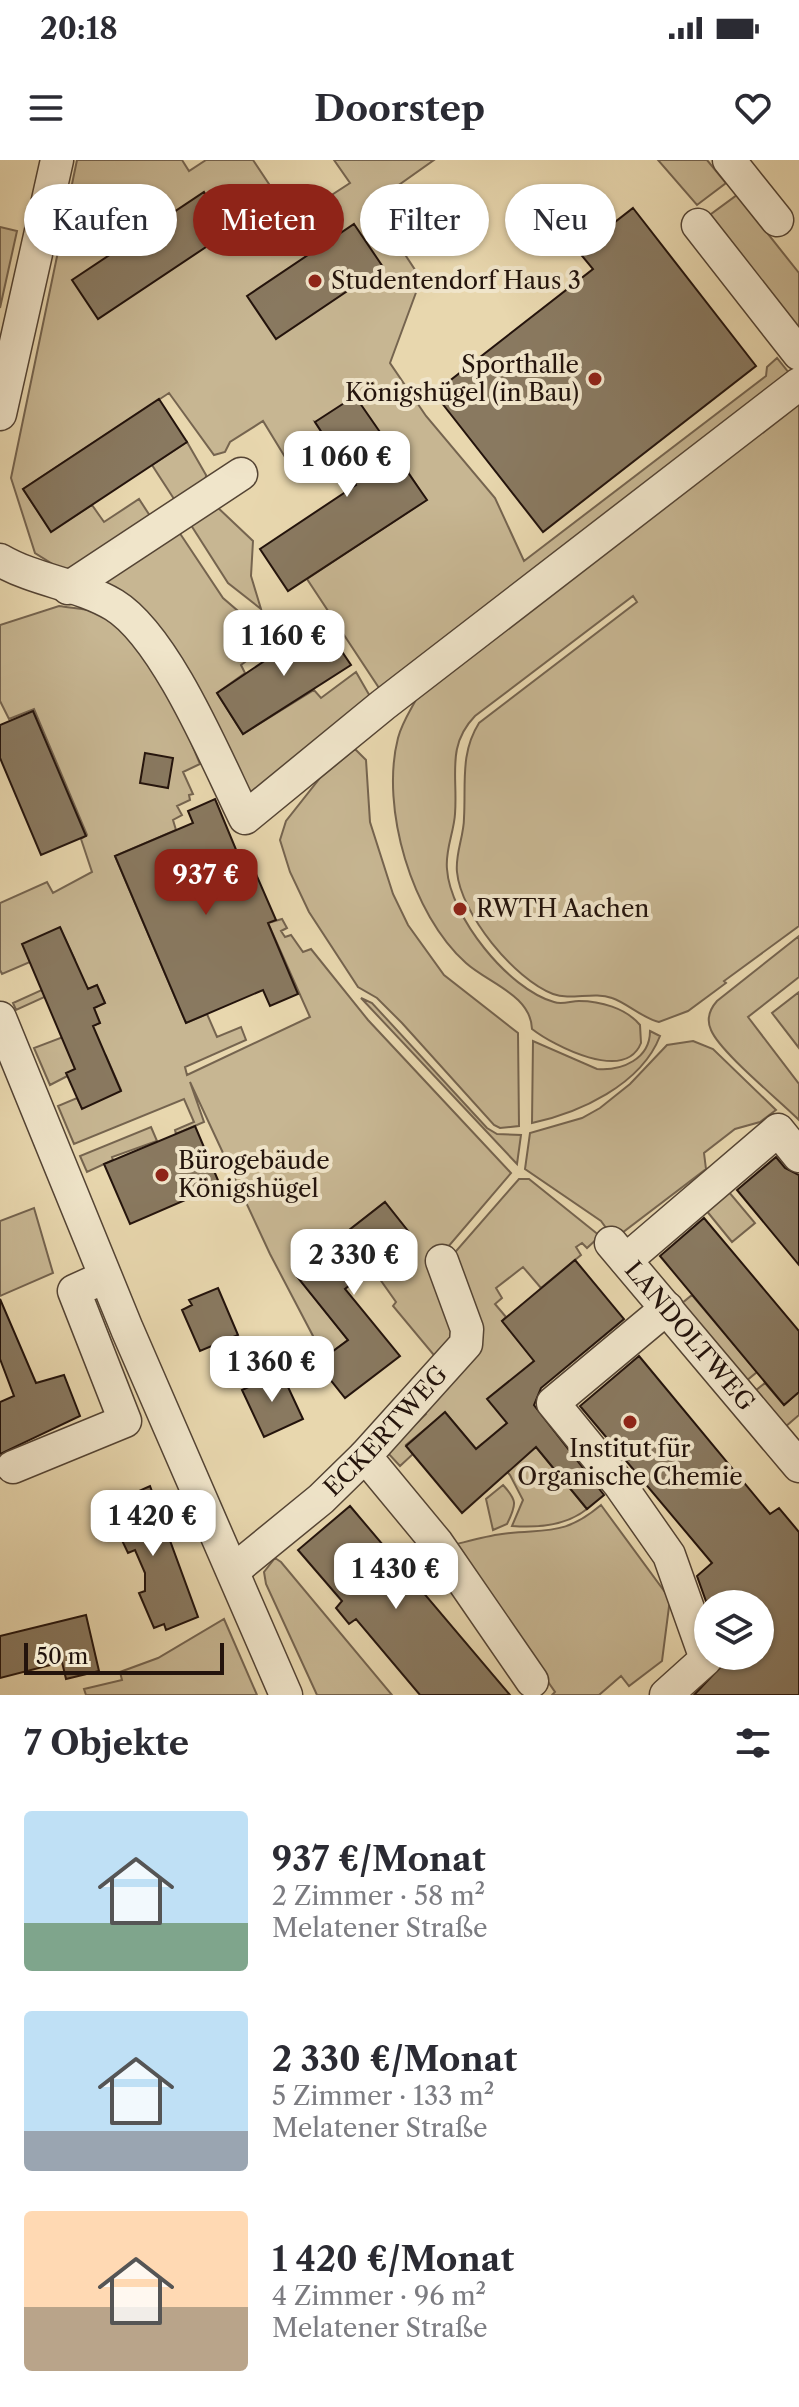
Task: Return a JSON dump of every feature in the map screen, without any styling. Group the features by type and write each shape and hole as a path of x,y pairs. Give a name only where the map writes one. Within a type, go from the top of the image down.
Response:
{"street":[{"path":"0,414 57,160"},
{"path":"729,160 777,220"},
{"path":"698,225 799,354"},
{"path":"0,560 22,573 94,595 117,607 149,637 245,818 383,705 799,384"},
{"path":"68,588 241,474"},
{"path":"0,1018 105,1277 286,1695"},
{"name":"LANDOLTWEG","path":"797,1461 618,1252 778,1130 799,1156"},
{"name":"ECKERTWEG","path":"234,1570 321,1499 365,1456 466,1344 467,1329 442,1261"},
{"path":"13,1467 125,1421 74,1291 105,1277"},
{"path":"666,1695 706,1659 669,1555 620,1485 553,1403 667,1308"},
{"path":"365,1456 437,1543 532,1681"}],"shaded area":[{"path":"77,160 182,160 189,171 206,160 253,160 269,184 193,184 193,256 344,256 344,187 350,183 334,160 434,160 400,184 360,184 360,256 406,256 421,279 390,363 426,416 495,498 524,561 766,376 767,367 777,358 793,378 385,697 307,579 426,500 399,458 315,422 324,436 285,457 263,421 230,442 225,452 214,455 169,393 23,489 51,531 92,505 104,522 139,499 154,522 67,573 35,553 11,478 57,256 177,256 177,184 72,184"},
{"path":"658,160 707,160 726,183 697,205"},
{"path":"737,195 799,273 799,338 707,217"},
{"path":"0,227 17,231 0,308"},
{"path":"799,393 799,926 688,1011 659,1022 612,998 597,995 560,996 538,986 507,960 468,907 457,865 464,825 466,757 473,734 479,723 637,602 633,596 475,716 460,739 455,762 454,821 447,862 451,888 459,908 484,948 501,967 536,994 557,1003 579,1001 604,1004 628,1014 640,1025 641,1043 633,1055 605,1061 589,1057 556,1044 532,1029 530,1017 516,998 466,963 430,917 405,859 397,827 393,796 398,738 419,694"},
{"path":"187,442 206,475 205,488 176,502 152,465"},
{"path":"214,504 253,541 251,576 261,609 228,583 189,522"},
{"path":"177,529 223,598 273,641 241,665 245,673 217,693 243,734 314,690 321,698 356,672 375,705 255,794 246,792 93,587"},
{"path":"59,606 96,612 131,638 160,679 200,764 183,772 193,794 189,795 190,800 177,806 182,815 173,820 176,830 115,856 186,1023 207,1014 217,1037 241,1027 246,1040 185,1067 187,1075 310,1017 268,923 282,919 287,928 281,931 285,937 291,935 303,952 311,949 368,1020 511,1173 430,1268 460,1337 438,1360 393,1306 396,1302 372,1268 412,1236 385,1202 295,1273 348,1340 317,1363 292,1362 313,1336 270,1254 190,1082 204,1122 176,1134 175,1130 194,1122 184,1099 74,1144 58,1106 77,1098 82,1108 121,1090 106,1056 50,1085 34,1048 100,1023 94,1008 105,1003 97,985 57,1002 53,993 16,1010 13,1003 42,990 75,960 60,928 23,944 30,962 2,974 0,970 0,903 47,882 53,893 92,872 81,839 87,835 34,709 9,719 0,701 0,625"},
{"path":"355,749 366,760 370,822 393,894 408,925 444,975 518,1033 519,1126 500,1128 494,1125 402,1023 377,998 358,987 309,912 290,872 280,840 286,821 320,778"},
{"path":"799,936 799,977 748,1017 799,1084 799,1120 726,1051 711,1030 709,1018 717,1001"},
{"path":"799,992 799,1048 772,1013"},
{"path":"361,998 372,1003 487,1128 497,1134 521,1135 517,1164"},
{"path":"650,1031 660,1036 639,1069 624,1082 588,1104 532,1123 533,1041 597,1069 606,1069 625,1065 640,1056 649,1041"},
{"path":"693,1041 713,1049 776,1110 760,1122 735,1129 704,1153 706,1169 614,1239 601,1221 525,1169 530,1133 582,1118 600,1108 630,1084 667,1045"},
{"path":"151,1127 157,1141 112,1157 113,1160 87,1172 80,1156"},
{"path":"519,1179 529,1179 600,1236 587,1248 582,1243 576,1247 581,1255 541,1288 523,1267 496,1288 502,1298 495,1304 506,1317 502,1321 535,1362 523,1431 587,1509 561,1522 532,1527 512,1526 523,1500 510,1475 482,1444 476,1449 445,1413 406,1445 413,1454 400,1466 387,1452 426,1414 422,1409 470,1354 450,1258"},
{"path":"723,1185 755,1223 732,1242 701,1204"},
{"path":"34,1208 53,1273 0,1296 0,1221"},
{"path":"692,1295 757,1372 746,1381 681,1304"},
{"path":"765,1383 784,1405 799,1392 799,1415 785,1427 755,1391"},
{"path":"503,1485 513,1499 514,1507 507,1524 493,1530 486,1499"},
{"path":"601,1505 670,1599 662,1661 629,1686 621,1676 599,1695 552,1695 555,1692 453,1545 496,1535 565,1527"},
{"path":"275,1558 392,1695 317,1695 266,1584 264,1572"},
{"path":"224,1619 257,1695 86,1695 84,1689 122,1680 120,1672 158,1658"}],"building":[{"path":"193,199 193,256 98,319 72,280 108,256 177,256 177,210"},
{"name":"Sporthalle Königshügel (in Bau)","path":"633,208 756,366 543,532 434,393 593,269 582,256 616,256 616,221"},
{"name":"Studentendorf Haus 3","path":"354,224 360,233 360,256 376,256 383,267 276,339 247,296 306,256 344,256 344,231"},
{"path":"355,396 427,500 288,591 260,549 356,485 315,422"},
{"path":"159,399 187,442 51,532 23,489"},
{"path":"322,622 351,665 243,734 217,693"},
{"path":"33,711 86,836 41,855 0,758 0,725"},
{"path":"145,753 173,758 168,788 140,783"},
{"path":"215,799 244,869 252,865 276,920 268,923 298,994 270,1006 263,990 186,1023 115,856 193,823 188,811"},
{"path":"60,927 88,989 97,985 105,1003 94,1008 100,1023 93,1026 121,1091 82,1109 66,1073 75,1069 22,944"},
{"name":"Bürogebäude Königshügel","path":"195,1126 220,1185 130,1224 104,1164"},
{"path":"776,1157 785,1168 799,1175 799,1265 737,1190"},
{"path":"385,1202 412,1236 345,1289 400,1356 345,1398 317,1363 348,1340 294,1273"},
{"path":"704,1218 799,1331 799,1392 784,1405 660,1256"},
{"path":"575,1260 624,1319 541,1388 534,1405 604,1495 587,1509 536,1447 462,1513 406,1446 445,1412 476,1449 507,1423 487,1399 534,1361 502,1321"},
{"path":"218,1288 238,1335 200,1351 182,1310 192,1305 189,1300"},
{"path":"0,1299 36,1383 64,1375 80,1416 0,1454 0,1402 14,1396 0,1359"},
{"path":"639,1356 770,1514 779,1508 799,1532 799,1695 694,1695 718,1670 774,1670 774,1590 702,1590 697,1576 712,1563 580,1406"},
{"path":"281,1372 303,1419 264,1437 242,1390"},
{"path":"150,1486 198,1617 166,1630 164,1624 154,1628 139,1593 145,1591 145,1573 135,1550 128,1553 120,1536 116,1538 103,1507"},
{"path":"350,1506 510,1695 420,1695 356,1619 349,1624 336,1608 342,1601 298,1550"},
{"path":"86,1615 99,1671 66,1679 62,1662 0,1678 0,1636"}],"place":[{"name":"Studentendorf Haus 3","path":"315,281"},
{"name":"Sporthalle Königshügel (in Bau)","path":"595,379"},
{"name":"RWTH Aachen","path":"460,909"},
{"name":"Bürogebäude Königshügel","path":"162,1175"},
{"name":"Institut für Organische Chemie","path":"630,1422"}]}
